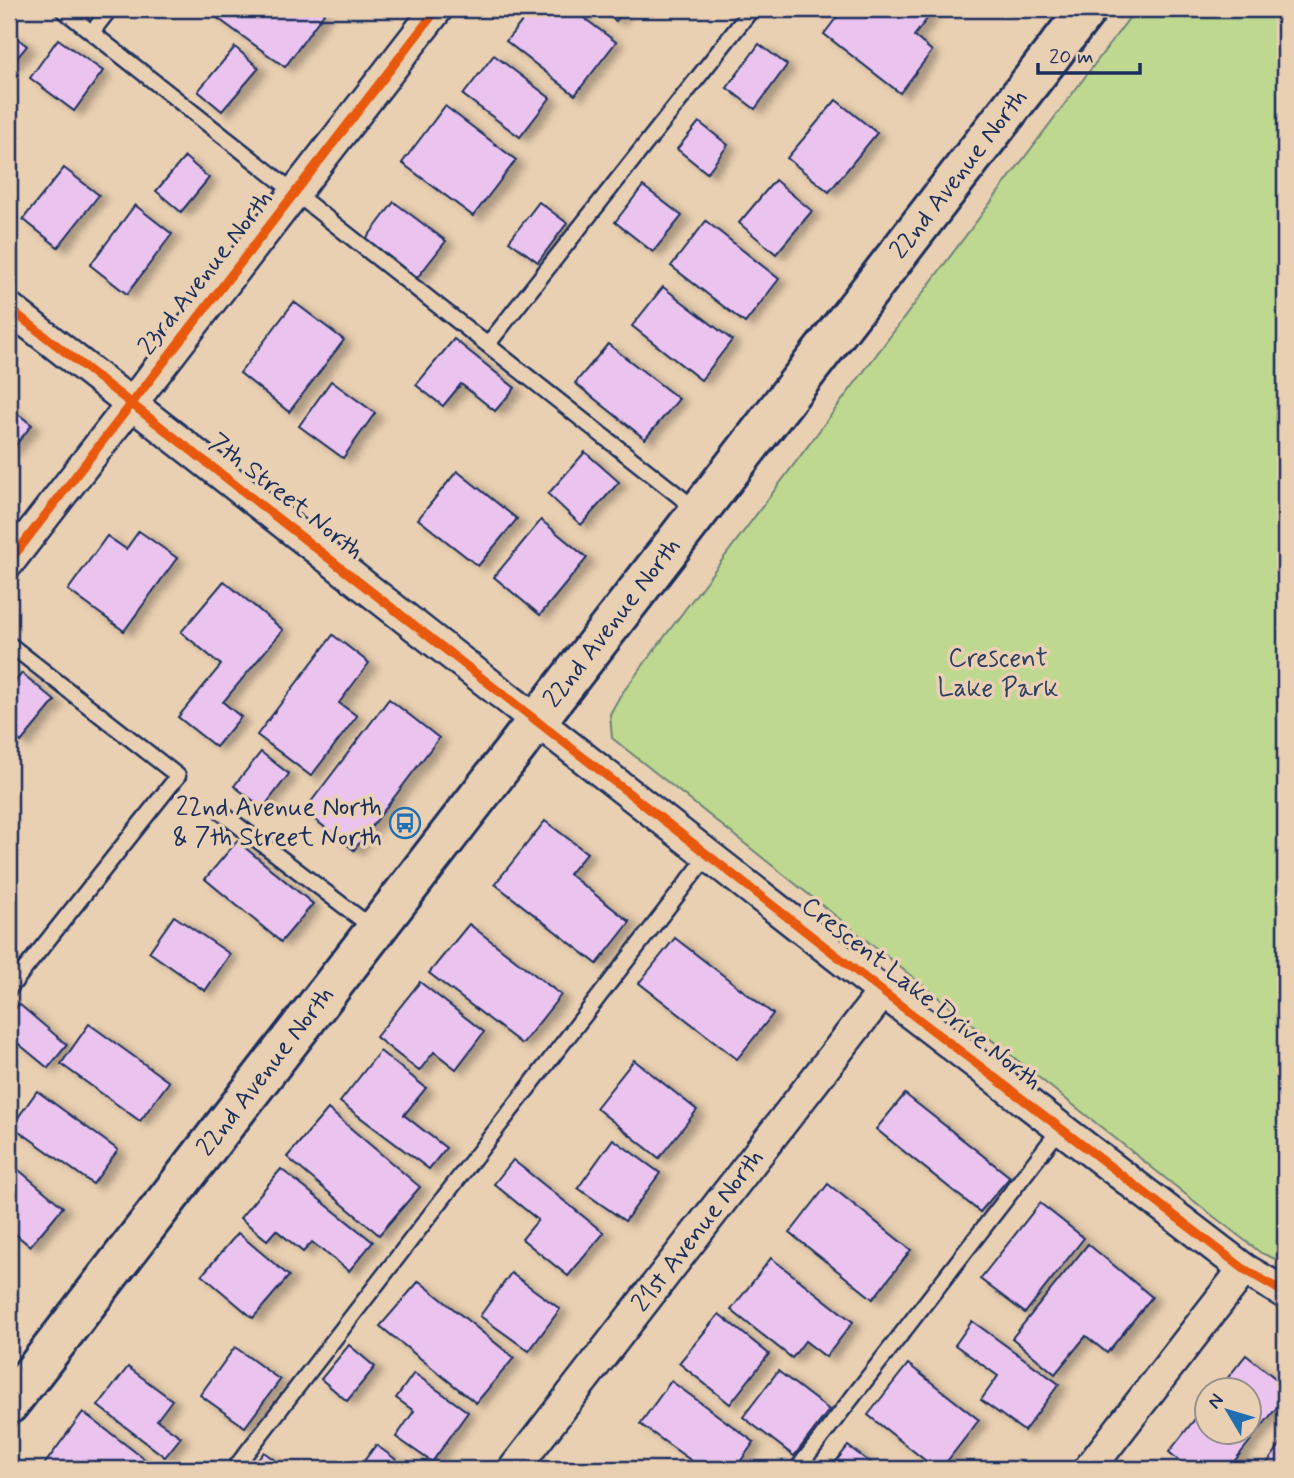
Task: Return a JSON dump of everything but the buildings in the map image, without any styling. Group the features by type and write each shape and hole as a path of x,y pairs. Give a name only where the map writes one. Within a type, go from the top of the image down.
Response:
{"main road":[{"name":"22nd Avenue North","path":"9,1404 1087,9"}],"street":[{"name":"23rd Avenue North","path":"9,562 436,9"},
{"name":"7th Street North","path":"9,308 538,719"},
{"name":"Crescent Lake Drive North","path":"538,719 1060,1129 1244,1269 1285,1293"},
{"name":"21st Avenue North","path":"514,1469 883,992"},
{"path":"1089,1469 1244,1269"}],"lane":[{"path":"62,9 699,511"},
{"path":"92,32 110,9"},
{"path":"488,344 752,9"},
{"path":"9,644 178,776 9,989"},
{"path":"223,814 375,930"},
{"path":"234,1469 709,854"},
{"path":"797,1469 1060,1129"}],"green space":[{"name":"Crescent Lake Park","path":"1136,9 1285,9 1285,1263 1261,1253 1204,1209 612,738 610,714 620,696"}],"cycle path":[{"path":"9,562 437,9"},
{"path":"9,308 883,992 1244,1269 1285,1293"}],"place":[{"name":"22nd Avenue North & 7th Street North","path":"405,823"}]}
